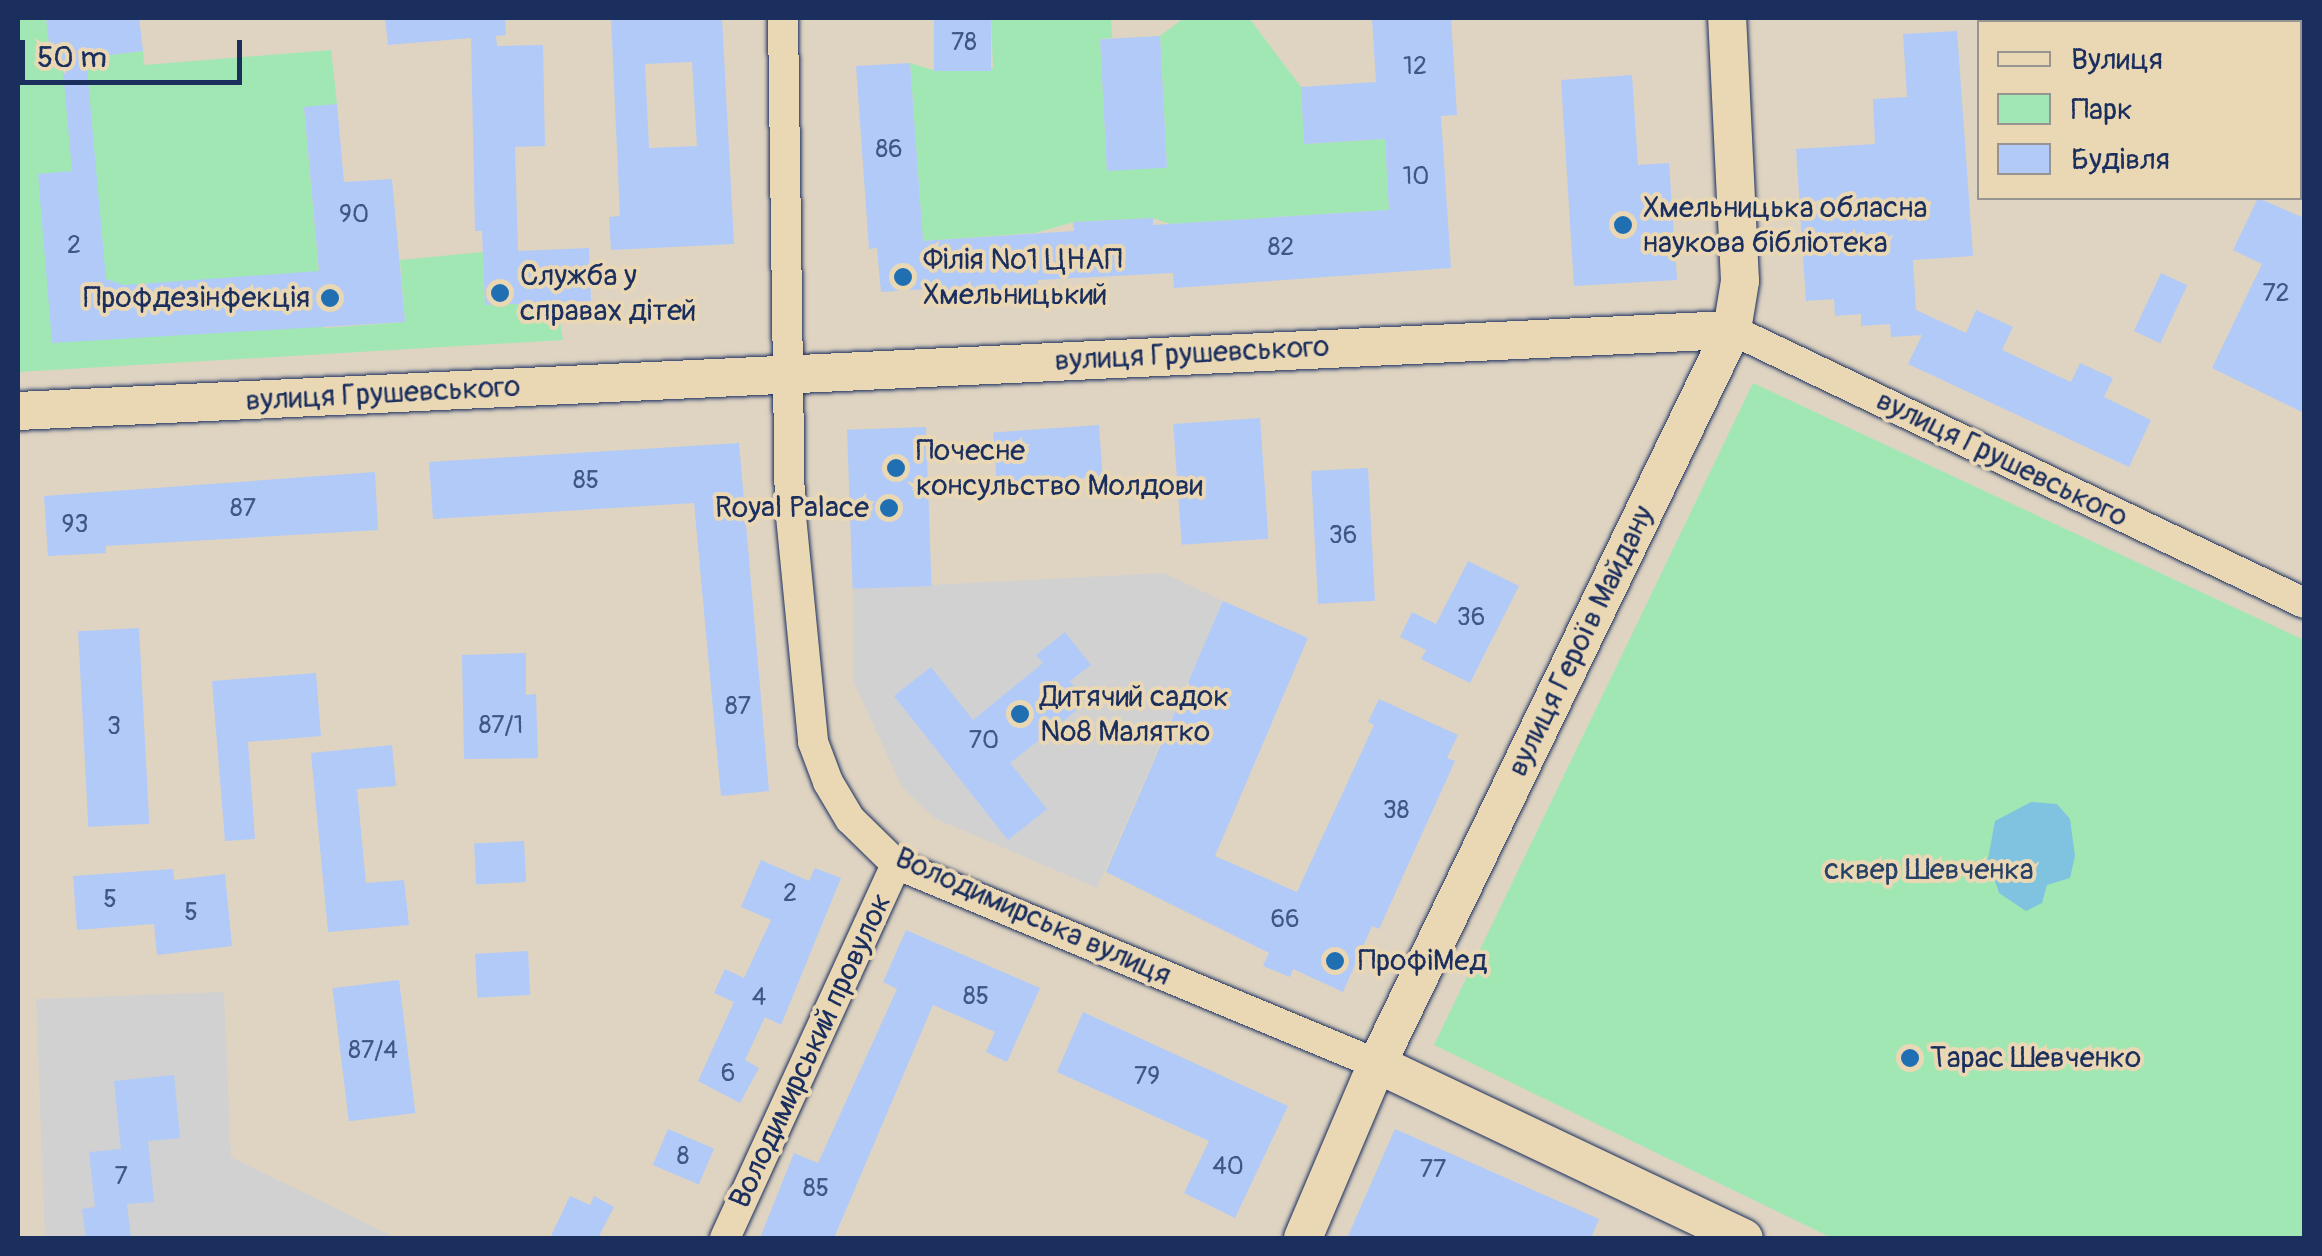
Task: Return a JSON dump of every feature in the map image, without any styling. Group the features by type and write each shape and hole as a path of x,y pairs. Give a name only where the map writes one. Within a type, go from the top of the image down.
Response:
{"street":[{"name":"Володимирська вулиця","path":"784,18 791,526 814,742 850,819 896,864 1378,1064 1744,1238"},
{"name":"вулиця Героїв Майдану","path":"1303,1238 1378,1064 1732,330 1740,281 1727,18"},
{"name":"вулиця Грушевського","path":"18,411 1732,330 2304,603"},
{"name":"Володимирський провулок","path":"725,1238 896,864"}],"shaded area":[{"name":"Дитячий садок №8 Малятко","path":"1164,573 1223,601 1097,888 934,818 902,787 854,683 853,589"},
{"path":"224,992 231,1157 396,1238 45,1238 36,999"}],"green space":[{"path":"18,18 46,18 51,62 143,51 144,65 331,50 337,104 304,108 324,328 405,322 400,260 483,252 485,305 557,303 563,340 18,372"},
{"path":"991,18 1111,18 1112,38 1100,39 1107,171 1167,167 1160,36 1184,18 1249,18 1301,87 1304,144 1385,139 1389,210 1170,224 1153,218 1074,222 1035,233 923,241 910,63 937,71 993,68"},
{"name":"сквер Шевченка","path":"1753,383 2304,640 2304,1238 1832,1238 1434,1045"}],"water":[{"path":"2031,802 2057,804 2070,819 2075,856 2070,878 2047,885 2042,903 2026,911 1999,893 1988,859 1995,821"}],"building":[{"path":"46,18 139,18 143,51 86,58 106,279 124,285 319,271 304,107 337,104 344,182 392,179 405,322 52,343 38,174 72,171 62,60 51,62"},
{"path":"385,18 505,18 506,35 496,36 497,46 543,45 545,146 515,147 518,251 589,248 591,301 485,305 482,231 475,231 471,38 388,45"},
{"path":"611,18 722,18 734,244 611,250 609,217 620,216","holes":["692,62 697,146 649,148 645,64"]},
{"path":"934,18 991,18 991,71 934,71"},
{"path":"1372,18 1451,18 1457,115 1441,116 1451,268 1174,288 1173,273 1038,280 1038,289 927,296 927,289 881,292 877,248 869,249 856,66 910,63 923,241 1074,231 1073,222 1153,218 1153,225 1389,210 1385,139 1304,144 1301,87 1376,82"},
{"path":"1957,31 1973,256 1913,260 1916,310 1966,333 1976,310 2013,327 2002,350 2071,382 2080,363 2113,378 2104,397 2151,420 2129,467 1908,364 1922,335 1891,337 1890,324 1861,326 1861,314 1835,316 1834,299 1806,301 1796,149 1875,144 1873,99 1907,97 1903,34"},
{"path":"1160,36 1167,168 1107,171 1100,39"},
{"path":"1632,75 1638,165 1669,163 1677,280 1574,286 1561,80"},
{"path":"2257,200 2304,218 2304,413 2212,368 2262,264 2233,250"},
{"path":"2161,273 2187,285 2160,343 2134,331"},
{"path":"1260,418 1268,539 1182,545 1173,424"},
{"path":"1099,425 1103,477 997,484 993,432"},
{"name":"Royal Palace","path":"926,427 932,586 853,589 847,430"},
{"path":"739,443 769,791 721,796 694,503 433,519 429,462"},
{"path":"1368,468 1375,601 1318,604 1311,471"},
{"path":"375,472 378,530 106,546 106,553 48,556 44,496"},
{"path":"1468,561 1519,586 1470,683 1421,659 1426,650 1400,637 1412,612 1436,624"},
{"path":"1223,601 1308,638 1215,856 1297,892 1374,725 1368,722 1379,699 1458,735 1447,758 1455,761 1379,929 1372,926 1343,992 1293,969 1290,977 1263,966 1269,953 1106,872"},
{"path":"139,628 149,824 88,827 78,631"},
{"path":"1065,632 1091,665 1070,681 1087,702 1010,763 1047,809 1008,840 894,696 931,667 973,720 1043,663 1036,655"},
{"path":"526,653 526,695 536,694 538,758 464,759 462,655"},
{"path":"316,673 321,736 248,742 255,839 225,841 212,681"},
{"path":"392,745 396,786 357,789 366,883 404,880 409,925 328,932 311,753"},
{"path":"524,841 526,882 476,885 474,844"},
{"path":"761,860 809,881 815,868 841,878 781,1025 765,1017 745,1060 759,1068 740,1103 698,1081 734,1002 714,993 725,969 744,978 771,920 741,907"},
{"path":"173,869 174,880 225,874 232,946 157,955 154,924 77,930 73,876"},
{"path":"906,930 1040,988 1007,1062 986,1052 995,1032 933,1005 834,1238 760,1238 794,1153 818,1163 897,989 883,982"},
{"path":"528,951 530,995 477,998 475,954"},
{"path":"399,980 415,1113 349,1121 332,988"},
{"path":"1083,1012 1288,1106 1235,1218 1184,1193 1209,1141 1057,1072"},
{"path":"174,1075 180,1138 148,1141 154,1202 127,1204 131,1238 86,1238 82,1209 95,1207 89,1152 121,1149 114,1081"},
{"path":"668,1129 714,1149 699,1184 653,1165"},
{"path":"1395,1129 1599,1219 1591,1238 1347,1238"},
{"path":"570,1196 590,1205 594,1196 614,1207 598,1238 550,1238"}],"place":[{"name":"Хмельницька обласна наукова бібліотека","path":"1623,225"},
{"name":"Філія №1 ЦНАП Хмельницький","path":"903,277"},
{"name":"Служба у справах дітей","path":"500,293"},
{"name":"Профдезінфекція","path":"330,298"},
{"name":"Почесне консульство Молдови","path":"896,468"},
{"name":"Royal Palace","path":"889,508"},
{"name":"Дитячий садок №8 Малятко","path":"1020,714"},
{"name":"ПрофіМед","path":"1335,961"},
{"name":"Тарас Шевченко","path":"1910,1058"}]}
